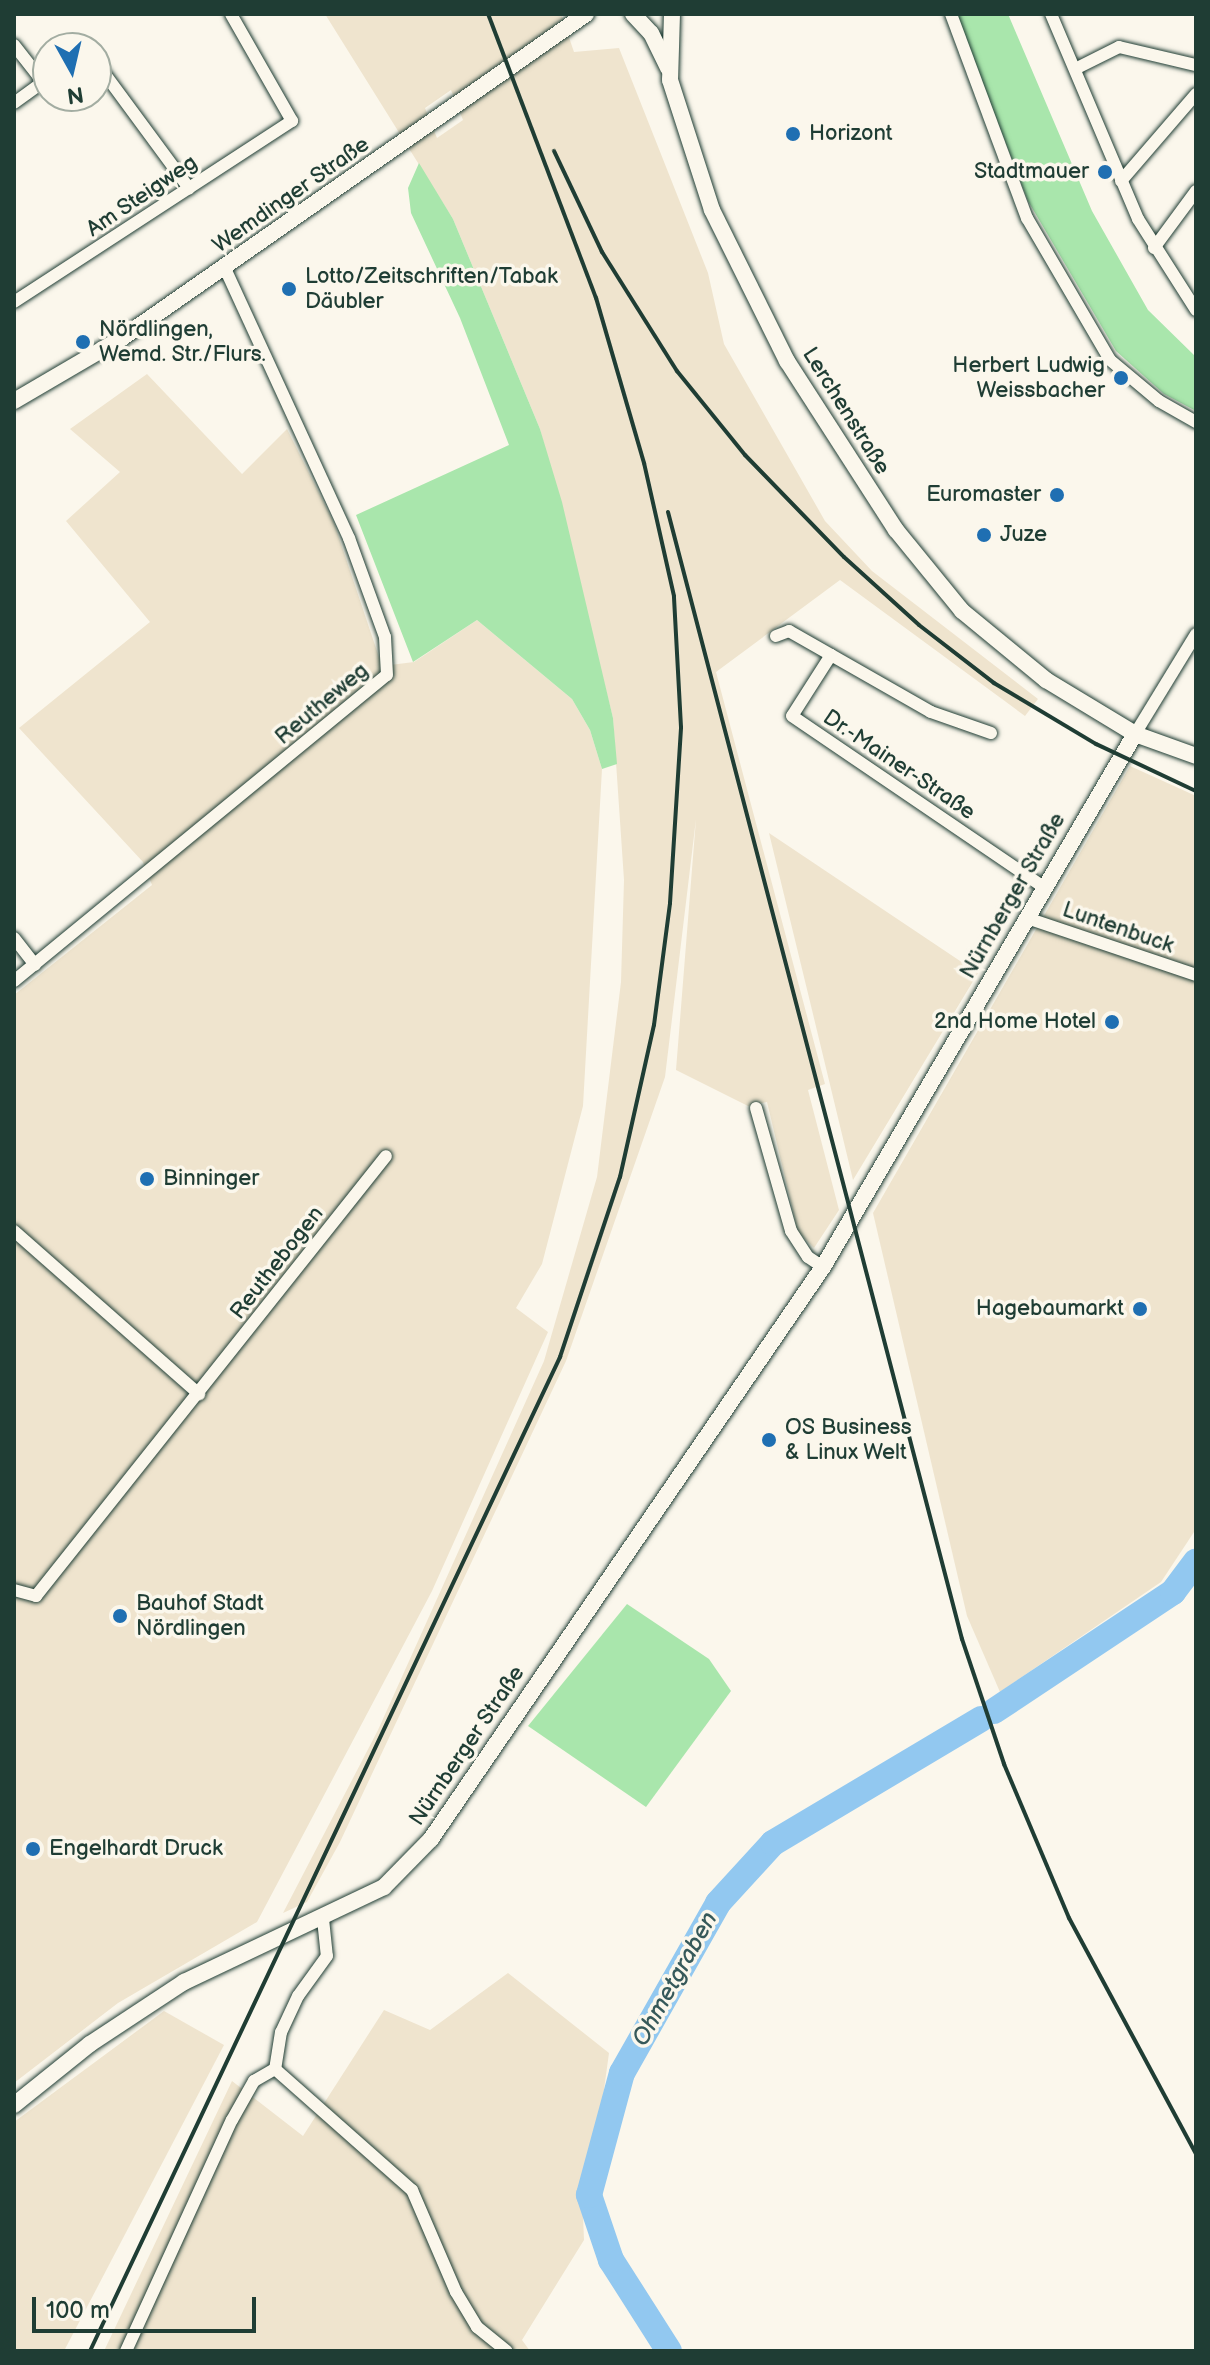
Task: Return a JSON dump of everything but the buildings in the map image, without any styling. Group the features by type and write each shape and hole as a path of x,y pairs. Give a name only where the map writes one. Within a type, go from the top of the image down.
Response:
{"main road":[{"name":"Wemdinger Straße","path":"16,396 122,338 586,14"},
{"path":"633,14 651,33 668,68"},
{"name":"Lerchenstraße","path":"672,14 668,68 691,155 747,283 787,361 896,530 927,572 992,639 1046,680 1135,734 1196,756"},
{"name":"Nürnberger Straße","path":"14,2105 90,2044 184,1982 236,1954 323,1919 384,1887 431,1839 823,1267 1135,734"}],"street":[{"name":"Am Steigweg","path":"14,302 292,121 231,14"},
{"path":"951,14 1027,218 1110,360 1159,401 1196,422"},
{"path":"1051,14 1121,181 1154,248 1196,310"},
{"path":"14,45 32,68"},
{"path":"1075,69 1119,47 1196,65"},
{"path":"112,84 189,188"},
{"path":"14,103 32,91"},
{"path":"1121,181 1196,94"},
{"path":"1154,248 1196,191"},
{"name":"Reutheweg","path":"14,981 387,675 385,637 349,538 225,268"},
{"path":"776,636 789,631 931,712 991,733"},
{"name":"Nürnberger Straße","path":"1135,734 1196,634"},
{"name":"Dr.-Mainer-Straße","path":"831,655 792,716 1044,887"},
{"name":"Luntenbuck","path":"1027,918 1196,975"},
{"path":"14,938 35,965"},
{"path":"756,1108 791,1231 808,1257 823,1267"},
{"name":"Reuthebogen","path":"14,1590 36,1596 386,1156"},
{"path":"14,1231 199,1394"},
{"path":"275,2069 281,2032 298,1996 327,1956 323,1919"},
{"path":"275,2069 412,2190 456,2292 477,2327 502,2348"},
{"path":"126,2351 232,2120 254,2081 275,2069"}],"shaded area":[{"path":"325,14 561,14 574,52 619,48 708,273 724,344 825,521 872,571 1038,699 1025,716 840,580 716,672 825,1084 808,1090 839,1210 814,1248 798,1232 767,1102 748,1106 676,1070 696,819 665,1077 566,1361 340,1842 307,1902 283,1913 378,1730 544,1361 597,1177 621,982 624,880 613,718 540,429 453,219","holes":["451,90 463,120 437,138 425,108"]},
{"path":"147,374 242,474 287,429 334,523 382,666 414,662 477,620 572,699 590,730 602,769 583,1106 542,1264 516,1308 548,1332 432,1591 257,1922 118,2003 14,2083 14,995 152,885 143,862 19,728 150,622 66,521 120,472 70,429"},
{"path":"1130,766 1196,796 1196,1529 1161,1582 1000,1692 967,1616 873,1213"},
{"path":"769,833 978,973 853,1180 812,1010"},
{"path":"508,1973 609,2053 595,2155 582,2191 584,2240 522,2340 530,2351 104,2351 232,2081 303,2136 384,2010 430,2030"},
{"path":"164,2011 224,2045 64,2351 14,2351 14,2122"}],"green space":[{"path":"956,14 1008,14 1092,211 1148,310 1196,357 1196,411 1164,394 1116,351 1028,201"},
{"path":"419,163 453,219 540,429 562,502 613,718 617,764 602,769 590,730 572,699 477,620 413,662 356,515 509,445 460,318 411,213 408,188"},
{"path":"627,1604 709,1659 731,1691 646,1807 528,1726"}],"waterway":[{"name":"Ohmetgraben","path":"994,1711 1173,1592 1196,1562"},
{"name":"Ohmetgraben","path":"669,2351 611,2260 589,2195 622,2073 718,1903 773,1843 981,1719"}],"railway":[{"path":"90,2351 560,1357 620,1177 654,1025 670,903 681,727 674,596 644,463 596,298 488,14"},
{"path":"554,151 602,252 677,371 745,455 844,557 919,625 994,683 1096,744 1196,791"},
{"path":"668,512 962,1639 1004,1764 1069,1918 1196,2154"}],"place":[{"name":"Horizont","path":"793,134"},
{"name":"Stadtmauer","path":"1105,172"},
{"name":"Lotto/Zeitschriften/Tabak Däubler","path":"289,289"},
{"name":"Nördlingen, Wemd. Str./Flurs.","path":"83,342"},
{"name":"Herbert Ludwig Weissbacher","path":"1121,378"},
{"name":"Euromaster","path":"1057,495"},
{"name":"Juze","path":"984,535"},
{"name":"2nd Home Hotel","path":"1112,1022"},
{"name":"Binninger","path":"147,1179"},
{"name":"Hagebaumarkt","path":"1140,1309"},
{"name":"OS Business & Linux Welt","path":"769,1440"},
{"name":"Bauhof Stadt Nördlingen","path":"120,1616"},
{"name":"Engelhardt Druck","path":"33,1849"}]}
